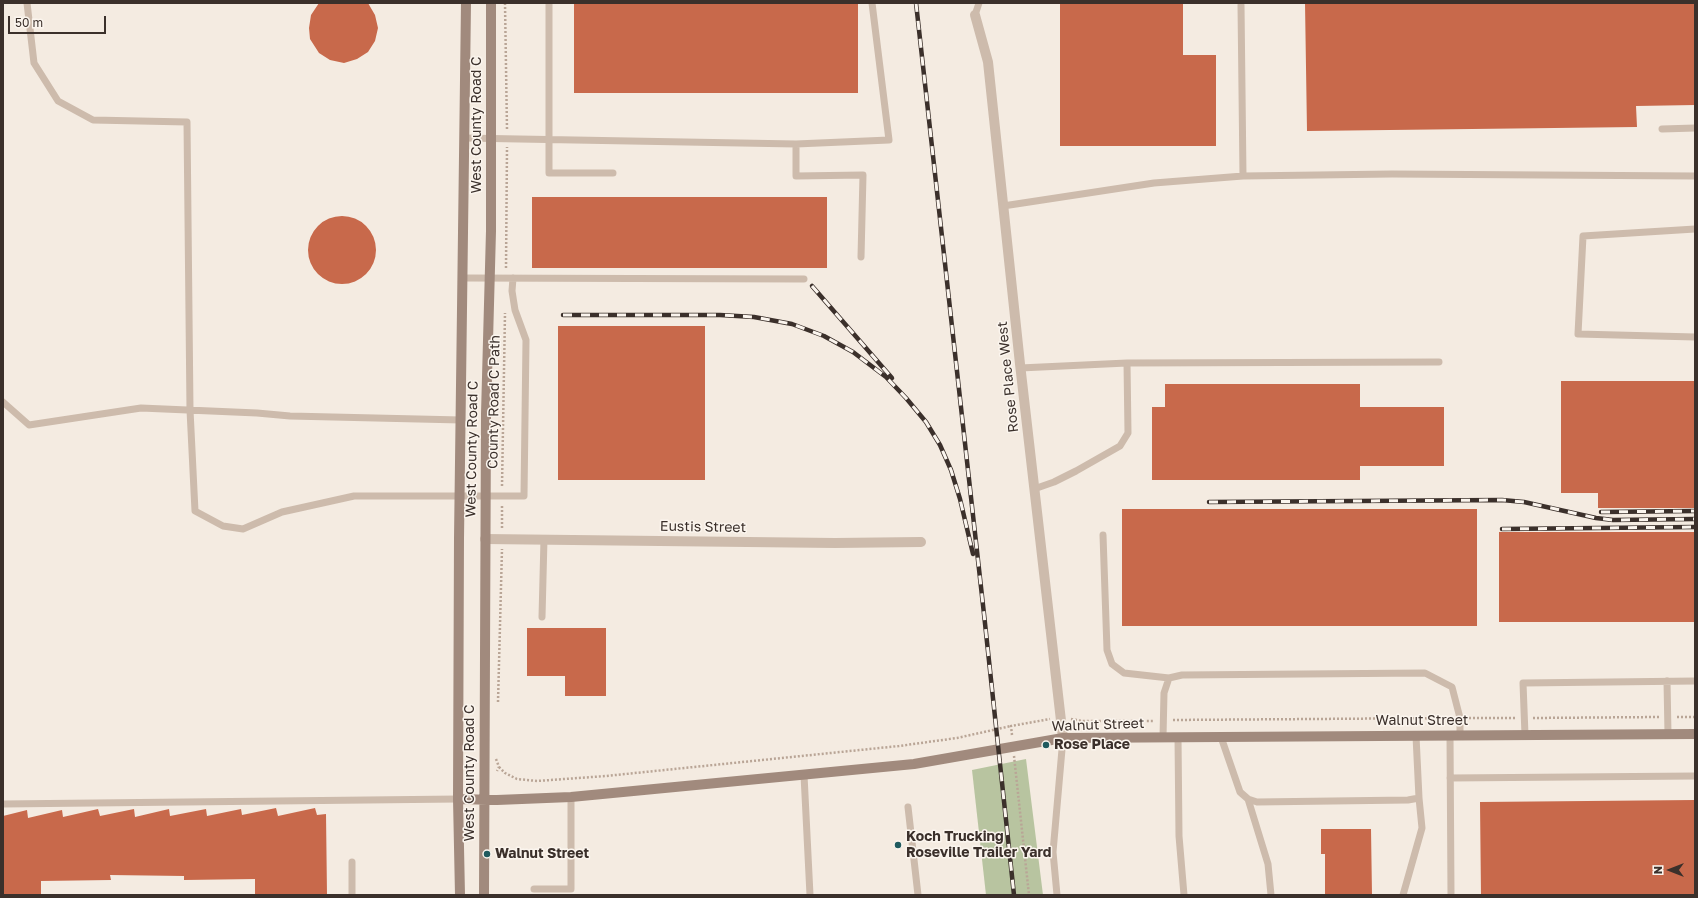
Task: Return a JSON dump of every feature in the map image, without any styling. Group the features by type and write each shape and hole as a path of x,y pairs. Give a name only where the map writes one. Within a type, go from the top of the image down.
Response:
{"main road":[{"name":"West County Road C","path":"460,895 458,799 460,496 466,3"},
{"name":"West County Road C","path":"484,895 485,495 490,279 491,3"},
{"name":"Walnut Street","path":"458,799 484,800 571,797 914,764 1063,738 1695,734"}],"street":[{"name":"Rose Place West","path":"975,15 988,62 1020,368 1063,738"},
{"name":"Eustis Street","path":"485,539 835,543 921,542"}],"lane":[{"path":"27,3 34,63 58,101 94,120 187,122 190,410 195,511 223,526 243,529 282,512 354,496 524,496 526,340 515,310 509,278"},
{"path":"549,3 549,173 613,173"},
{"path":"464,138 796,144 889,140 872,3"},
{"path":"975,15 979,3"},
{"path":"1241,5 1242,176"},
{"path":"1662,129 1695,128"},
{"path":"796,144 796,176 863,175 861,257"},
{"path":"1003,206 1154,183 1242,176 1392,174 1695,176"},
{"path":"1695,229 1582,236 1578,334 1695,337"},
{"path":"463,278 804,279"},
{"path":"1020,368 1127,363 1438,362"},
{"path":"1034,489 1076,471 1120,446 1128,433 1127,363"},
{"path":"3,402 29,425 141,408 257,412 290,416 461,420"},
{"path":"1103,535 1107,650 1112,664 1124,673 1169,678 1182,675 1425,673 1452,687 1460,718 1455,735 1450,778 1451,895"},
{"path":"542,617 544,539"},
{"path":"1163,737 1164,693 1169,678"},
{"path":"1667,681 1668,734"},
{"path":"1525,735 1524,684 1695,681"},
{"path":"1403,895 1422,828 1416,736"},
{"path":"1178,737 1179,836 1184,895"},
{"path":"1221,737 1240,792 1248,799 1257,802 1408,800 1419,798"},
{"path":"1057,895 1053,852 1063,738"},
{"path":"804,775 810,895"},
{"path":"1450,778 1695,776"},
{"path":"534,889 571,889 571,797"},
{"path":"3,804 458,799"},
{"path":"1248,799 1268,864 1271,895"},
{"path":"908,807 918,895"},
{"path":"352,862 352,895"}],"path":[{"path":"505,3 509,278"},
{"name":"County Road C Path","path":"498,704 505,310"},
{"path":"496,758 499,767 505,773 517,779 537,781 606,776 899,746 957,738 1060,717 1082,721 1163,721 1695,716"},
{"path":"1011,726 1029,895"},
{"path":"497,777 497,770 499,767"}],"green space":[{"path":"1026,759 1043,895 986,895 972,770"}],"building":[{"path":"319,3 368,3 375,15 378,28 375,41 368,52 357,59 344,63 330,60 319,53 310,39 309,28 311,15"},
{"path":"574,3 858,3 858,93 574,93"},
{"path":"1060,3 1183,3 1183,55 1216,55 1216,146 1060,146"},
{"path":"1305,3 1695,3 1695,105 1636,106 1637,127 1307,131"},
{"path":"532,197 827,197 827,268 532,268"},
{"path":"335,216 349,216 361,222 370,231 376,243 374,263 366,274 355,282 349,284 335,284 329,282 318,274 310,263 308,257 308,243 310,237 318,226 329,218"},
{"path":"558,326 705,326 705,480 558,480"},
{"path":"1561,381 1695,381 1695,508 1598,508 1598,493 1561,493"},
{"path":"1165,384 1360,384 1360,407 1444,407 1444,466 1360,466 1360,480 1152,480 1152,407 1165,407"},
{"path":"1122,509 1477,509 1477,626 1122,626"},
{"path":"1499,532 1695,532 1695,622 1499,622"},
{"path":"527,628 606,628 606,696 565,696 565,676 527,676"},
{"path":"1695,800 1695,895 1481,895 1480,802"},
{"path":"276,808 278,816 315,808 317,815 326,814 327,895 255,895 255,879 184,880 184,876 110,875 111,880 41,881 41,895 3,895 3,816 27,810 28,818 62,810 63,817 98,809 100,816 134,809 135,817 169,809 170,816 206,809 207,816 241,809 242,815"},
{"path":"1321,829 1371,829 1372,895 1325,895 1325,854 1321,854"}],"railway":[{"path":"916,3 1014,895"},
{"path":"812,286 892,378"},
{"path":"563,315 720,315 754,317 792,324 824,336 853,352 886,377 906,398 926,422 940,445 951,470 960,499 973,554"},
{"path":"1209,502 1502,500 1524,502 1596,518 1613,520 1695,519"},
{"path":"1601,512 1695,511"},
{"path":"1502,529 1695,527"}],"place":[{"name":"Rose Place","path":"1046,745"},
{"name":"Koch Trucking Roseville Trailer Yard","path":"898,845"},
{"name":"Walnut Street","path":"487,854"}]}
